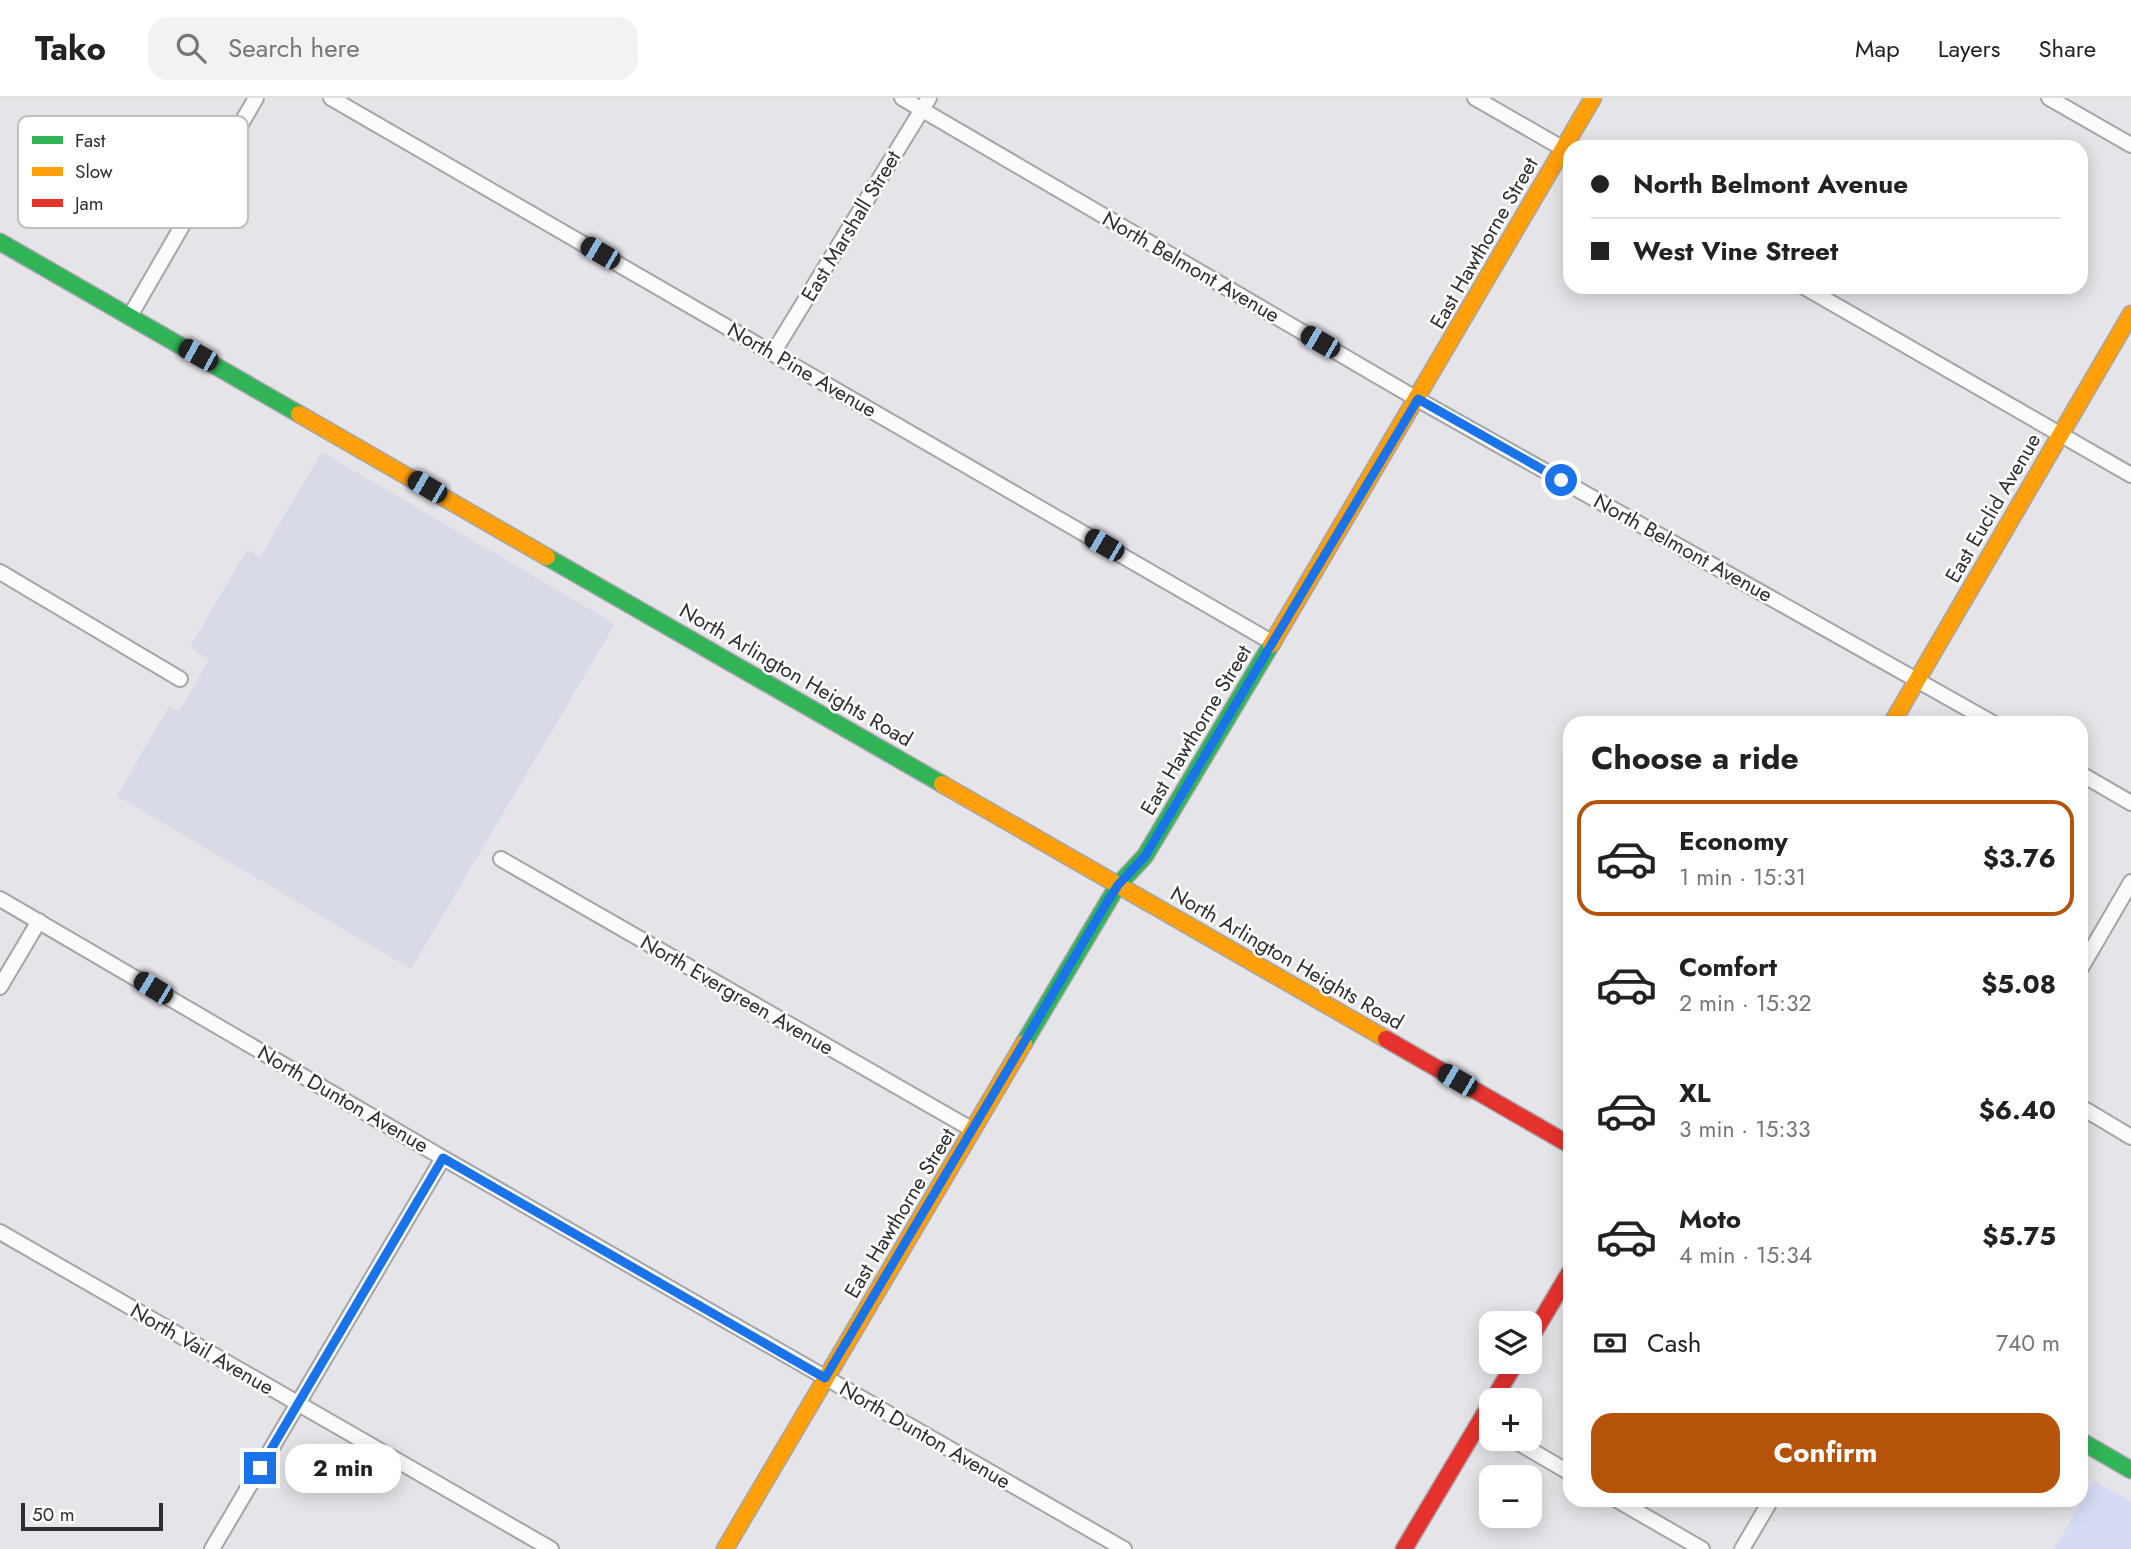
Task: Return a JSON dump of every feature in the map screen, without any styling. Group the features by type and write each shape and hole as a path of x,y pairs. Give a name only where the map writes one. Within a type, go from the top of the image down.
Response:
{"street":[{"path":"246,116 256,98"},
{"name":"North Pine Avenue","path":"331,98 1273,643"},
{"name":"North Belmont Avenue","path":"902,98 925,104 1418,399 1981,716"},
{"path":"1475,98 1563,149"},
{"name":"East Hawthorne Street","path":"1572,140 1593,98"},
{"path":"2049,98 2131,145"},
{"name":"East Marshall Street","path":"774,354 925,104"},
{"name":"East Hawthorne Street","path":"725,1549 1118,885 1145,856 1563,158"},
{"path":"130,316 181,228"},
{"name":"North Arlington Heights Road","path":"0,242 1563,1141"},
{"path":"1816,294 2131,475"},
{"name":"East Euclid Avenue","path":"1896,716 2131,314"},
{"path":"0,572 180,678"},
{"path":"2088,778 2131,803"},
{"name":"North Evergreen Avenue","path":"501,859 973,1130"},
{"path":"2088,956 2131,882"},
{"name":"North Dunton Avenue","path":"0,899 443,1158 1124,1549"},
{"path":"0,987 39,921"},
{"path":"2088,1111 2131,1137"},
{"path":"212,1549 443,1158"},
{"name":"North Vail Avenue","path":"0,1232 551,1549"},
{"path":"1542,1319 1563,1284"},
{"path":"1404,1549 1479,1434"},
{"path":"2088,1444 2129,1465"},
{"path":"1532,1451 1563,1469"},
{"path":"1629,1507 1702,1549"},
{"path":"1742,1549 1767,1507"}],"shaded area":[{"path":"322,452 615,624 411,969 117,796 169,706 179,711 209,660 190,647 247,550 260,557"},
{"path":"2094,1481 2131,1502 2131,1549 2054,1549 2079,1507 2088,1507 2088,1491"}],"traffic: fast":[{"path":"0,242 299,414"},
{"path":"547,557 942,784"},
{"path":"1024,1043 1118,885 1145,856 1271,645"},
{"path":"2088,1445 2131,1470"}],"traffic: slow":[{"path":"1568,140 1593,98"},
{"path":"1271,645 1563,149"},
{"path":"1896,716 2131,314"},
{"path":"299,414 547,557"},
{"path":"942,784 1386,1039"},
{"path":"725,1549 1024,1043"}],"traffic: jam":[{"path":"1386,1039 1563,1141"},
{"path":"1542,1319 1563,1284"},
{"path":"1500,1388 1509,1374"},
{"path":"1404,1549 1479,1423"}],"route":[{"path":"260,1468 443,1158 825,1378 1106,904 1118,885 1145,856 1418,399 1561,480"}]}
